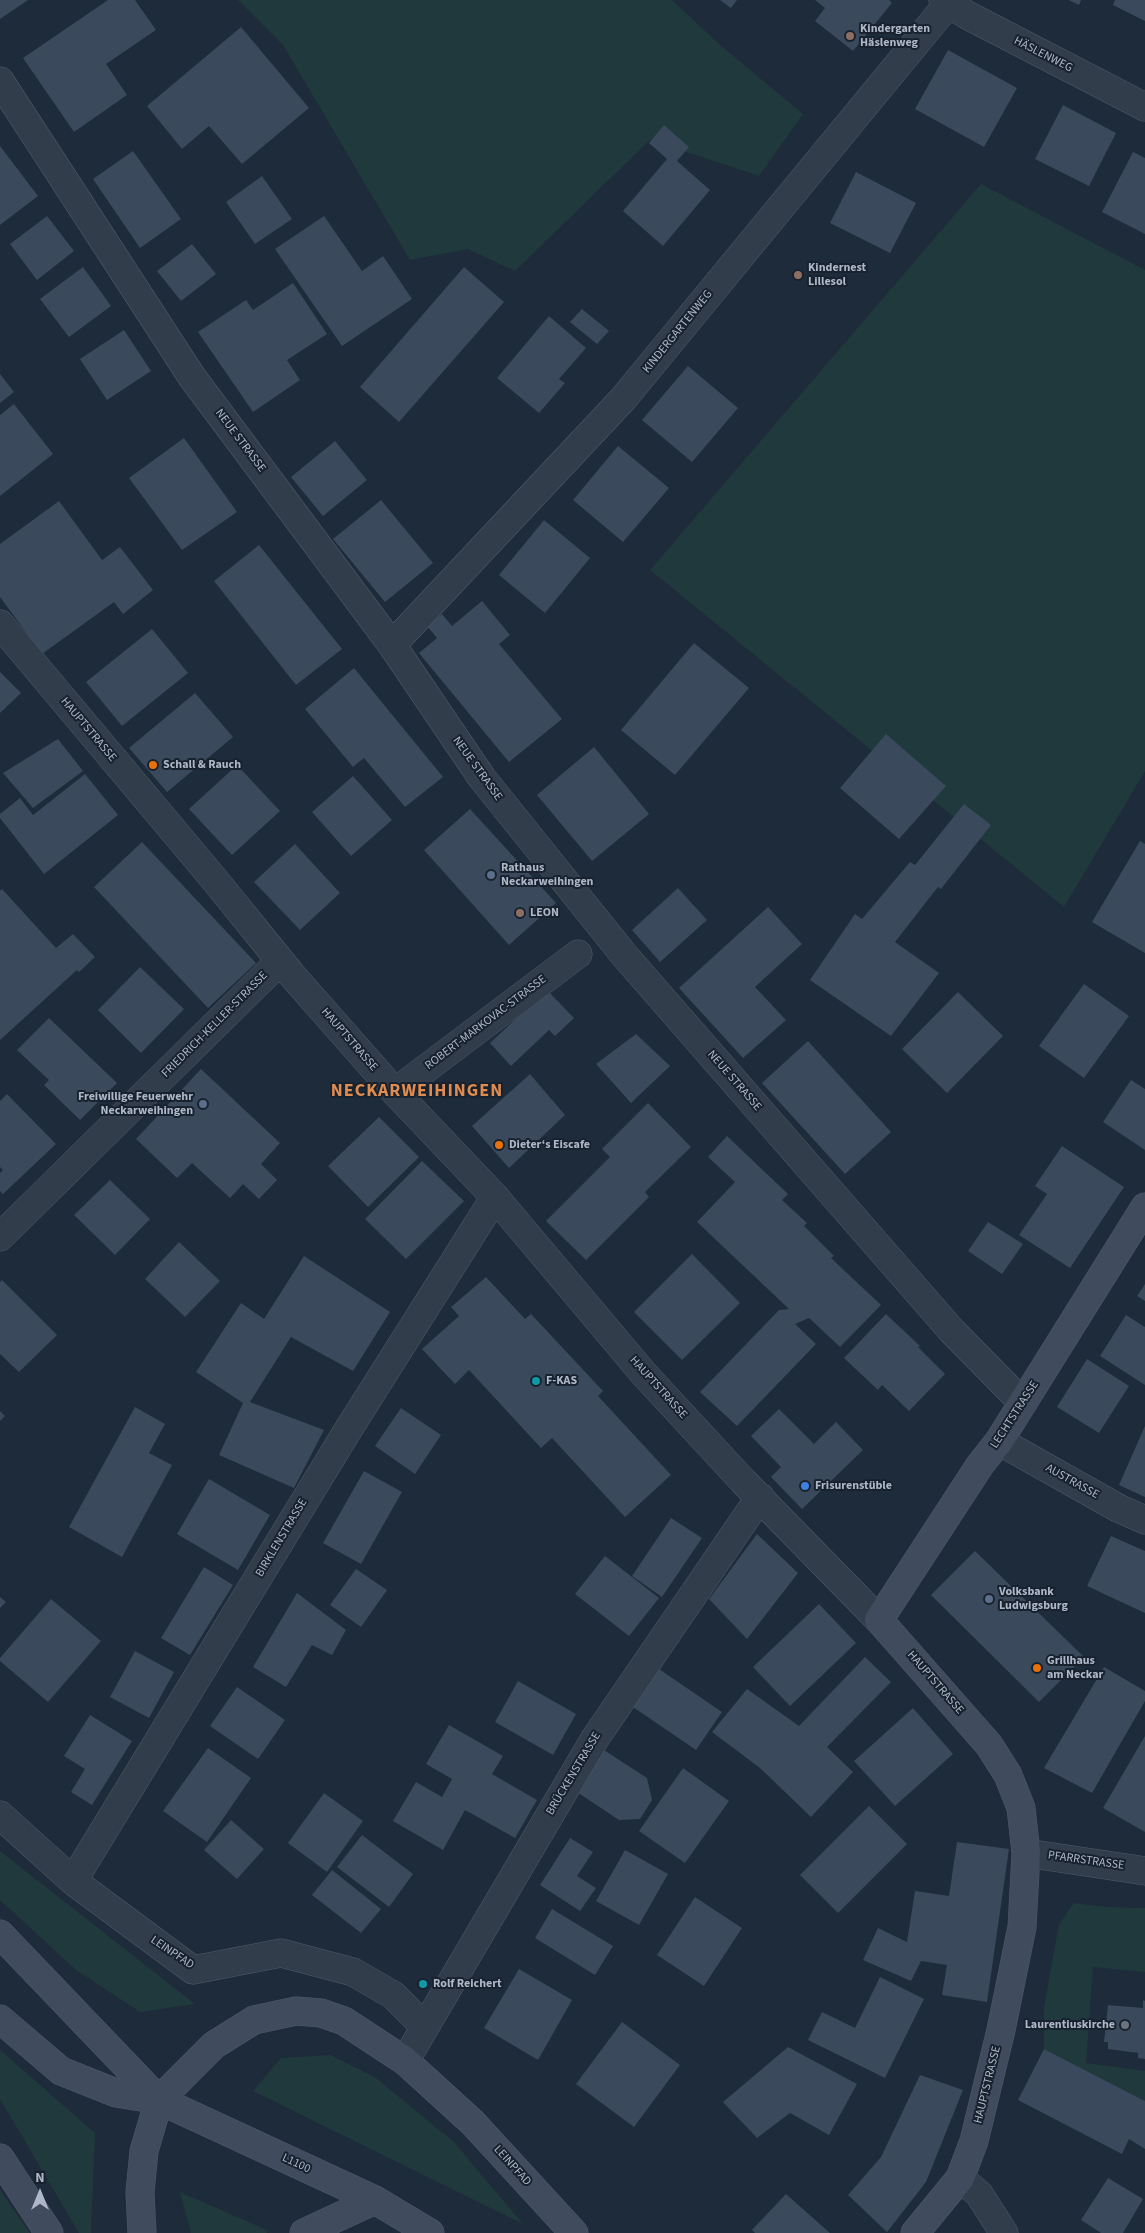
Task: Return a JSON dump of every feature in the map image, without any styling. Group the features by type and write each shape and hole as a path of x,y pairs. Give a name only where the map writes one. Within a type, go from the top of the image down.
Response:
{"street":[{"name":"HÄSLENWEG","path":"945,2 1145,107"},
{"name":"KINDERGARTENWEG","path":"392,645 623,399 945,2"},
{"name":"NEUE STRASSE","path":"0,81 192,377 392,645 482,778 583,906 952,1332 1024,1403"},
{"name":"HAUPTSTRASSE","path":"0,624 214,879 280,961 395,1092 495,1197 644,1374 879,1620 989,1745 1008,1775 1021,1808 1026,1853 1022,1927 1001,2030 974,2141 960,2178 915,2233"},
{"name":"ROBERT-MARKOVAC-STRASSE","path":"395,1092 578,954"},
{"name":"FRIEDRICH-KELLER-STRASSE","path":"0,1238 280,961"},
{"name":"BIRKLENSTRASSE","path":"73,1881 348,1430 495,1197"},
{"name":"LECHTSTRASSE","path":"879,1620 980,1465 999,1441 1024,1403 1145,1206"},
{"name":"AUSTRASSE","path":"999,1441 1118,1508 1145,1520"},
{"name":"BRÜCKENSTRASSE","path":"405,2061 594,1740 760,1497"},
{"name":"LEINPFAD","path":"0,1815 73,1881 193,1970 281,1953 353,1972 394,1995 424,2026"},
{"name":"PFARRSTRASSE","path":"1026,1853 1145,1871"},
{"path":"0,1934 159,2100"},
{"name":"LEINPFAD","path":"159,2100 214,2045 254,2020 296,2011 321,2013 344,2021 405,2061 473,2123 574,2233"},
{"path":"0,2019 61,2071 116,2093 159,2100"},
{"path":"142,2233 140,2192 144,2151 159,2100"},
{"name":"L1100","path":"159,2100 374,2200 430,2233"},
{"path":"0,2158 49,2233"},
{"path":"960,2178 979,2194 1004,2233"},
{"path":"304,2233 315,2226 374,2200"}],"green space":[{"path":"238,0 672,0 719,44 803,114 759,176 650,140 515,271 468,249 410,260 283,45"},
{"path":"981,184 1145,270 1145,771 1064,907 650,570"},
{"path":"0,1851 195,2004 140,2012 76,1970 0,1900"},
{"path":"1074,1903 1107,1907 1145,1908 1145,1972 1093,1967 1086,2063 1145,2071 1145,2101 1044,2049 1044,2007 1059,1924"},
{"path":"0,2050 95,2133 91,2233 79,2233 0,2099"},
{"path":"330,2055 375,2077 454,2142 523,2224 253,2091 281,2058"},
{"path":"0,2190 30,2233 0,2233"},
{"path":"180,2192 269,2231 266,2233 191,2233"}],"building":[{"path":"0,0 28,0 0,19"},
{"path":"108,0 135,0 156,30 106,64 127,95 74,132 23,58"},
{"path":"720,0 737,0 731,8"},
{"name":"Kindergarten Häslenweg","path":"815,0 889,0 892,3 853,51 815,21 825,8"},
{"path":"1069,0 1081,0 1079,5"},
{"path":"1115,0 1145,0 1145,21 1113,5"},
{"path":"241,27 309,108 242,164 209,126 182,149 147,106"},
{"path":"948,50 1017,88 984,147 915,109"},
{"path":"1063,105 1116,133 1089,186 1035,159"},
{"path":"664,125 689,147 677,161 710,190 663,246 623,211 667,159 649,143"},
{"path":"0,146 38,196 0,225"},
{"path":"133,151 181,219 140,248 93,179"},
{"path":"1133,152 1145,158 1145,234 1102,212"},
{"path":"856,172 916,203 890,253 830,223"},
{"path":"262,176 292,219 255,244 226,202"},
{"path":"47,216 74,251 37,280 10,244"},
{"path":"324,216 362,271 383,256 412,299 342,346 275,249"},
{"path":"192,244 216,274 181,301 157,271"},
{"path":"83,267 111,306 69,337 40,299"},
{"path":"464,267 504,302 399,422 360,387"},
{"path":"293,283 327,334 287,360 300,380 253,412 198,332 246,300 253,310"},
{"path":"582,309 609,331 597,344 570,322"},
{"path":"549,316 586,348 559,379 565,383 539,413 497,378"},
{"path":"124,330 151,371 107,400 80,359"},
{"path":"688,366 738,408 692,462 642,420"},
{"path":"0,374 14,392 0,403"},
{"path":"14,404 53,454 0,496 0,415"},
{"path":"184,438 237,512 182,550 129,478"},
{"path":"335,441 367,480 323,516 291,477"},
{"path":"618,446 669,488 623,542 573,500"},
{"path":"381,500 433,563 385,602 333,539"},
{"path":"59,501 102,560 120,547 153,590 123,614 114,602 42,654 0,597 0,544"},
{"path":"544,520 590,558 545,613 499,575"},
{"path":"259,545 342,649 296,685 214,581"},
{"path":"482,601 510,635 499,644 562,719 509,762 419,653 437,638 427,626 442,614 452,626"},
{"path":"152,629 188,673 122,726 86,682"},
{"path":"694,643 749,688 675,775 621,730"},
{"path":"354,668 443,777 405,807 364,758 353,767 305,709"},
{"path":"0,672 21,693 0,713"},
{"path":"195,693 233,737 167,792 129,748"},
{"path":"886,734 946,786 899,839 840,788"},
{"path":"58,739 83,771 33,808 3,773"},
{"path":"594,747 649,814 592,861 537,795"},
{"path":"237,765 280,811 232,855 189,809"},
{"path":"85,774 118,815 44,874 0,818 0,814 20,798 33,815"},
{"path":"353,776 392,820 351,856 312,812"},
{"path":"964,804 991,825 941,889 938,887 895,942 939,973 891,1036 810,980 855,914 862,919 910,862 915,865"},
{"path":"470,809 556,903 509,945 424,850"},
{"path":"1140,841 1145,844 1145,953 1092,922"},
{"path":"142,842 256,963 208,1008 94,887"},
{"path":"295,844 340,893 300,930 254,882"},
{"path":"678,888 707,920 660,962 632,930"},
{"path":"2,889 56,948 73,934 95,957 79,972 77,970 0,1040 0,891"},
{"path":"768,907 802,944 755,987 786,1020 743,1058 679,988"},
{"path":"140,967 184,1009 141,1053 98,1010"},
{"path":"1084,984 1129,1016 1084,1078 1039,1046"},
{"path":"547,990 574,1018 555,1036 549,1030 511,1066 490,1043"},
{"path":"958,992 1003,1036 947,1093 902,1049"},
{"path":"49,1018 117,1083 80,1120 44,1085 49,1080 17,1050"},
{"path":"636,1034 670,1066 631,1103 596,1064"},
{"path":"808,1041 891,1132 845,1174 762,1083"},
{"name":"Freiwillige Feuerwehr Neckarweihingen","path":"201,1069 280,1143 261,1164 277,1180 259,1199 243,1184 230,1198 192,1163 177,1178 136,1139"},
{"path":"530,1074 565,1115 509,1168 472,1126"},
{"path":"1131,1080 1145,1089 1145,1150 1103,1122"},
{"path":"7,1094 56,1144 3,1194 0,1191 0,1173 3,1170 0,1167 0,1101"},
{"path":"648,1103 691,1147 645,1192 649,1197 586,1260 546,1221 610,1157 602,1149"},
{"path":"379,1117 419,1157 368,1207 328,1166"},
{"path":"727,1136 788,1194 782,1200 807,1223 804,1226 834,1256 831,1258 881,1305 840,1347 809,1318 795,1324 816,1344 737,1426 700,1392 779,1310 789,1309 697,1222 735,1182 708,1157"},
{"path":"1062,1146 1124,1187 1070,1268 1019,1235 1047,1194 1035,1186"},
{"path":"422,1161 464,1201 406,1259 365,1219"},
{"path":"110,1180 150,1219 115,1255 74,1215"},
{"path":"988,1222 1023,1244 1002,1274 968,1251"},
{"path":"179,1242 220,1281 185,1317 145,1279"},
{"path":"692,1254 740,1303 682,1360 634,1312"},
{"path":"304,1256 390,1312 353,1371 291,1337 250,1402 324,1430 294,1488 219,1455 243,1403 196,1372 241,1303 264,1319"},
{"path":"486,1277 525,1319 531,1314 603,1391 598,1396 671,1475 625,1517 552,1438 541,1448 469,1370 455,1384 422,1349 459,1316 451,1307"},
{"path":"2,1280 57,1335 19,1372 0,1354 0,1282"},
{"path":"1145,1284 1145,1301 1137,1296"},
{"path":"886,1314 920,1346 918,1347 945,1374 909,1411 882,1385 878,1390 844,1358"},
{"path":"1126,1315 1145,1327 1145,1385 1100,1356"},
{"path":"1087,1359 1129,1386 1099,1433 1057,1407"},
{"path":"135,1407 165,1424 149,1453 172,1465 122,1557 69,1527"},
{"path":"401,1408 441,1435 415,1474 375,1446"},
{"path":"779,1409 814,1444 836,1422 863,1450 802,1509 771,1477 781,1467 751,1436"},
{"path":"0,1411 5,1416 0,1421"},
{"path":"1145,1426 1145,1497 1119,1485"},
{"path":"364,1471 402,1492 361,1564 323,1543"},
{"path":"209,1479 270,1515 238,1570 177,1534"},
{"path":"671,1518 702,1538 662,1597 632,1576"},
{"path":"757,1534 798,1573 747,1639 709,1599"},
{"path":"1111,1536 1145,1551 1145,1613 1087,1586"},
{"path":"975,1551 1084,1657 1039,1702 931,1595"},
{"path":"605,1556 659,1598 629,1636 575,1594"},
{"path":"204,1567 233,1585 190,1655 161,1638"},
{"path":"356,1569 387,1590 361,1627 330,1605"},
{"path":"297,1593 346,1630 332,1655 312,1645 286,1687 253,1667"},
{"path":"0,1597 6,1602 0,1608"},
{"path":"51,1599 101,1641 48,1702 0,1661 0,1658"},
{"path":"819,1604 856,1643 790,1706 753,1667"},
{"path":"135,1651 174,1672 149,1718 110,1697"},
{"path":"865,1657 891,1682 827,1747 853,1772 811,1817 760,1768 712,1732 747,1689 799,1726"},
{"path":"1104,1667 1145,1691 1145,1701 1092,1793 1044,1768"},
{"path":"659,1669 722,1712 696,1750 633,1707"},
{"path":"518,1681 576,1714 553,1755 495,1722"},
{"path":"237,1687 285,1720 258,1759 210,1726"},
{"path":"913,1708 953,1754 895,1806 854,1761"},
{"path":"90,1715 132,1741 92,1805 71,1792 85,1769 64,1756"},
{"path":"449,1725 503,1756 492,1774 537,1800 515,1838 465,1810 443,1850 393,1821 416,1782 442,1797 452,1779 426,1764"},
{"path":"1145,1736 1145,1832 1103,1808"},
{"path":"208,1748 251,1778 207,1842 163,1811"},
{"path":"604,1750 647,1778 652,1800 640,1819 619,1820 577,1792"},
{"path":"683,1768 729,1801 685,1863 639,1831"},
{"path":"324,1793 363,1821 327,1872 288,1843"},
{"path":"869,1806 907,1844 838,1913 800,1875"},
{"path":"231,1820 264,1849 237,1879 204,1850"},
{"path":"362,1835 413,1874 389,1907 337,1867"},
{"path":"570,1838 593,1852 577,1876 596,1888 580,1911 540,1885"},
{"path":"957,1842 1009,1849 987,2002 942,1995 947,1965 921,1961 911,1981 863,1960 878,1928 907,1942 915,1891 949,1896"},
{"path":"625,1850 668,1874 639,1925 596,1901"},
{"path":"332,1870 381,1909 361,1933 312,1895"},
{"path":"695,1897 742,1928 704,1986 657,1955"},
{"path":"552,1909 613,1946 595,1975 535,1938"},
{"path":"519,1969 572,2000 538,2060 484,2028"},
{"path":"880,1977 924,1999 885,2078 808,2040 822,2012 855,2028"},
{"name":"Laurentiuskirche","path":"1143,2000 1145,2001 1145,2059 1138,2058 1138,2053 1108,2049 1108,2042 1104,2042 1108,2005 1143,2008"},
{"path":"622,2022 680,2065 634,2127 576,2084"},
{"path":"788,2047 857,2084 829,2135 790,2113 757,2138 723,2102"},
{"path":"1044,2049 1145,2101 1145,2149 1129,2139 1122,2154 1018,2100"},
{"path":"920,2075 963,2090 926,2182 887,2232 848,2195 881,2157"},
{"path":"1108,2178 1143,2199 1123,2233 1101,2233 1081,2220"},
{"path":"786,2194 830,2233 755,2233 752,2230"}],"place":[{"name":"Kindergarten Häslenweg","path":"850,36"},
{"name":"Kindernest Lillesol","path":"798,275"},
{"name":"Schall & Rauch","path":"153,765"},
{"name":"Rathaus Neckarweihingen","path":"491,875"},
{"name":"LEON","path":"520,913"},
{"name":"Freiwillige Feuerwehr Neckarweihingen","path":"203,1104"},
{"name":"Dieter‘s Eiscafe","path":"499,1145"},
{"name":"F-KAS","path":"536,1381"},
{"name":"Frisurenstüble","path":"805,1486"},
{"name":"Volksbank Ludwigsburg","path":"989,1599"},
{"name":"Grillhaus am Neckar","path":"1037,1668"},
{"name":"Rolf Reichert","path":"423,1984"},
{"name":"Laurentiuskirche","path":"1125,2025"}],"district":[{"name":"NECKARWEIHINGEN","path":"417,1092"}]}
